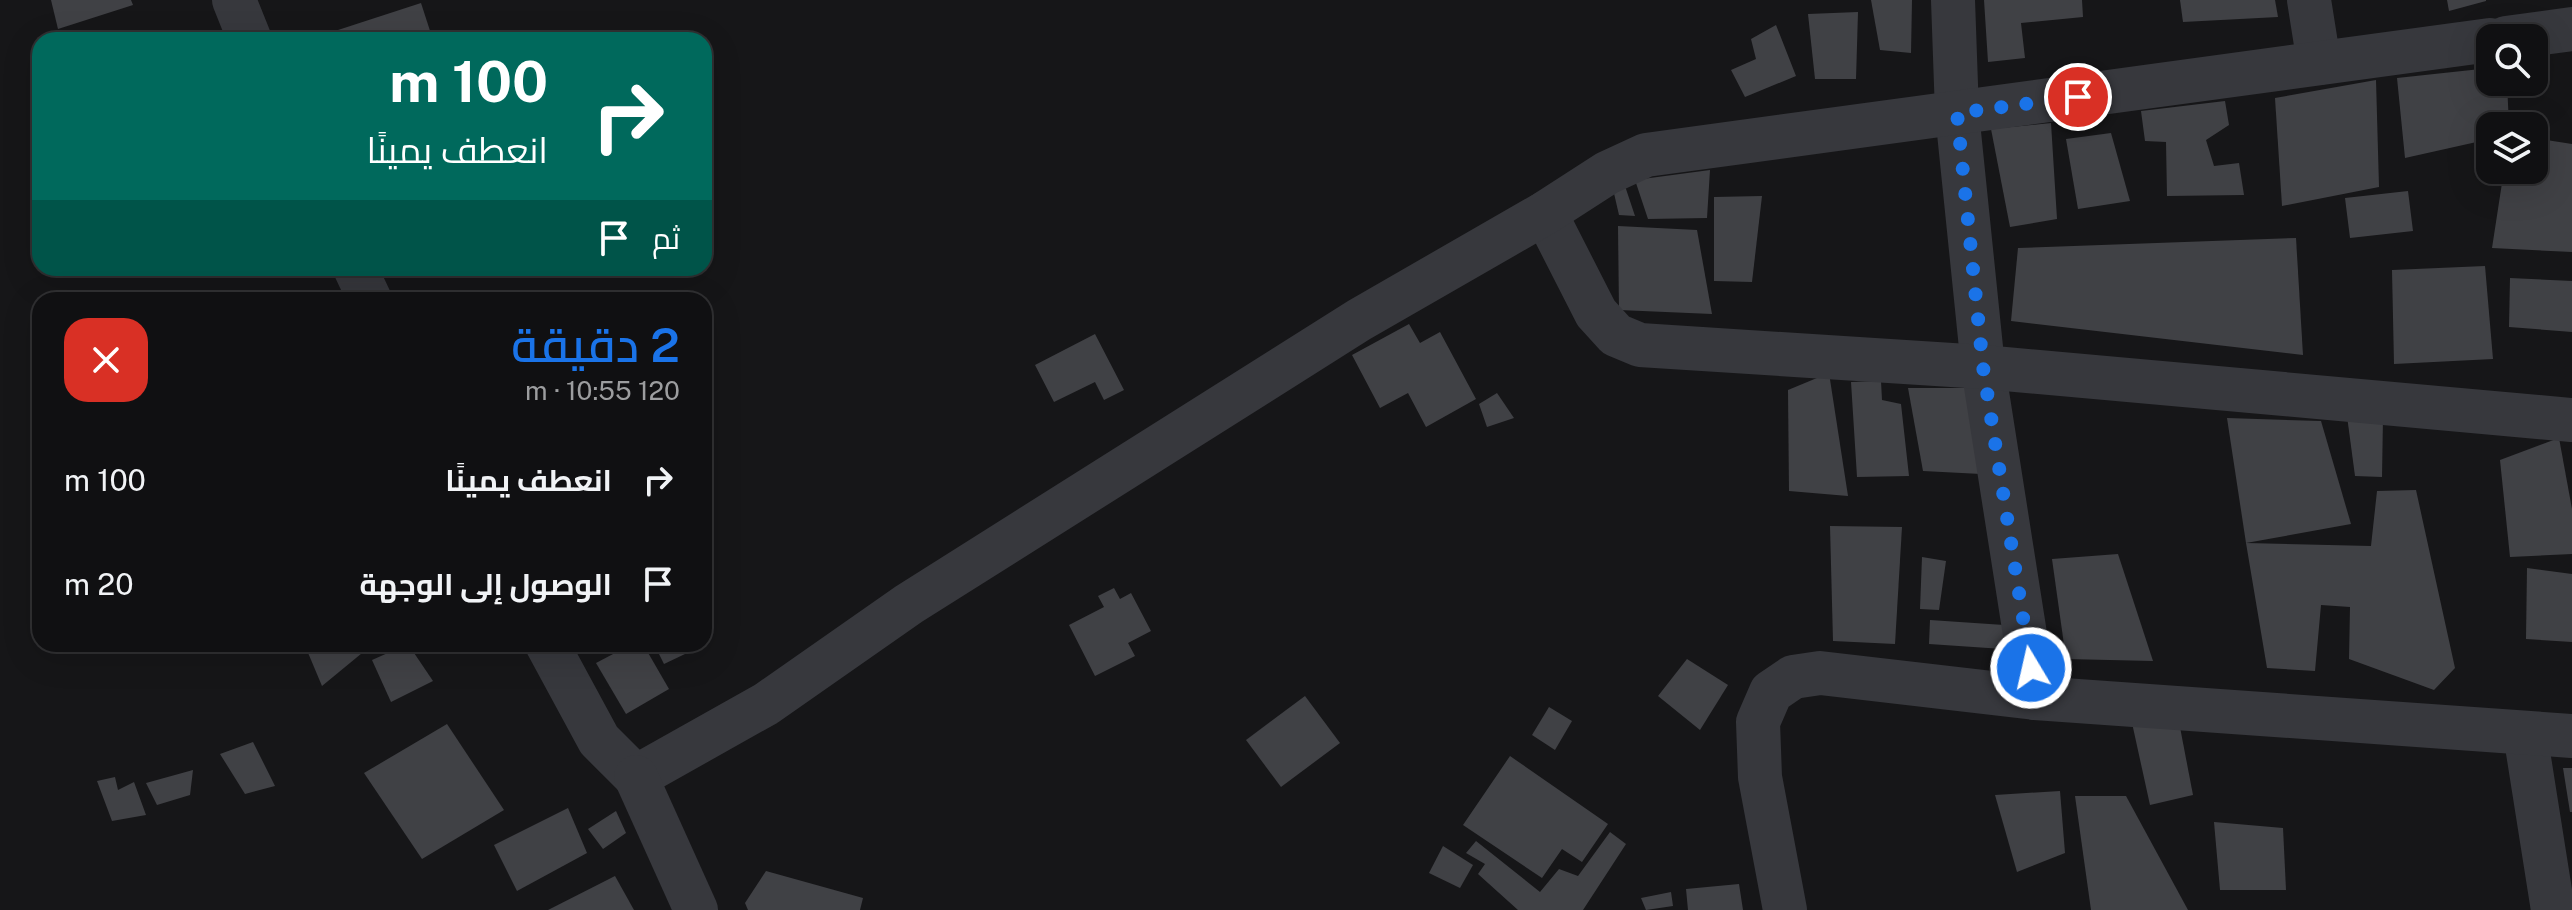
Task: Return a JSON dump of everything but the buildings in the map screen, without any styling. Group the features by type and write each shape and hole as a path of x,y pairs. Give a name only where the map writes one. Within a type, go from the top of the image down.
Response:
{"street":[{"path":"234,0 247,32"},
{"path":"1953,0 1957,113 1983,367 2035,698"},
{"path":"2309,0 2319,63"},
{"path":"2548,32 2572,29"},
{"path":"636,777 766,704 909,604 1359,320 1545,213 1607,173 1646,155 2476,42"},
{"path":"1545,213 1596,313 1616,335 1640,345 1983,367 2572,420"},
{"path":"551,652 599,740 636,777 696,910"},
{"path":"1785,910 1760,777 1758,722 1771,692 1793,677 1820,673 2035,698 2572,736"},
{"path":"2525,733 2553,910"}],"route":[{"path":"2031,668 1983,367 1957,113 2078,97"}]}
